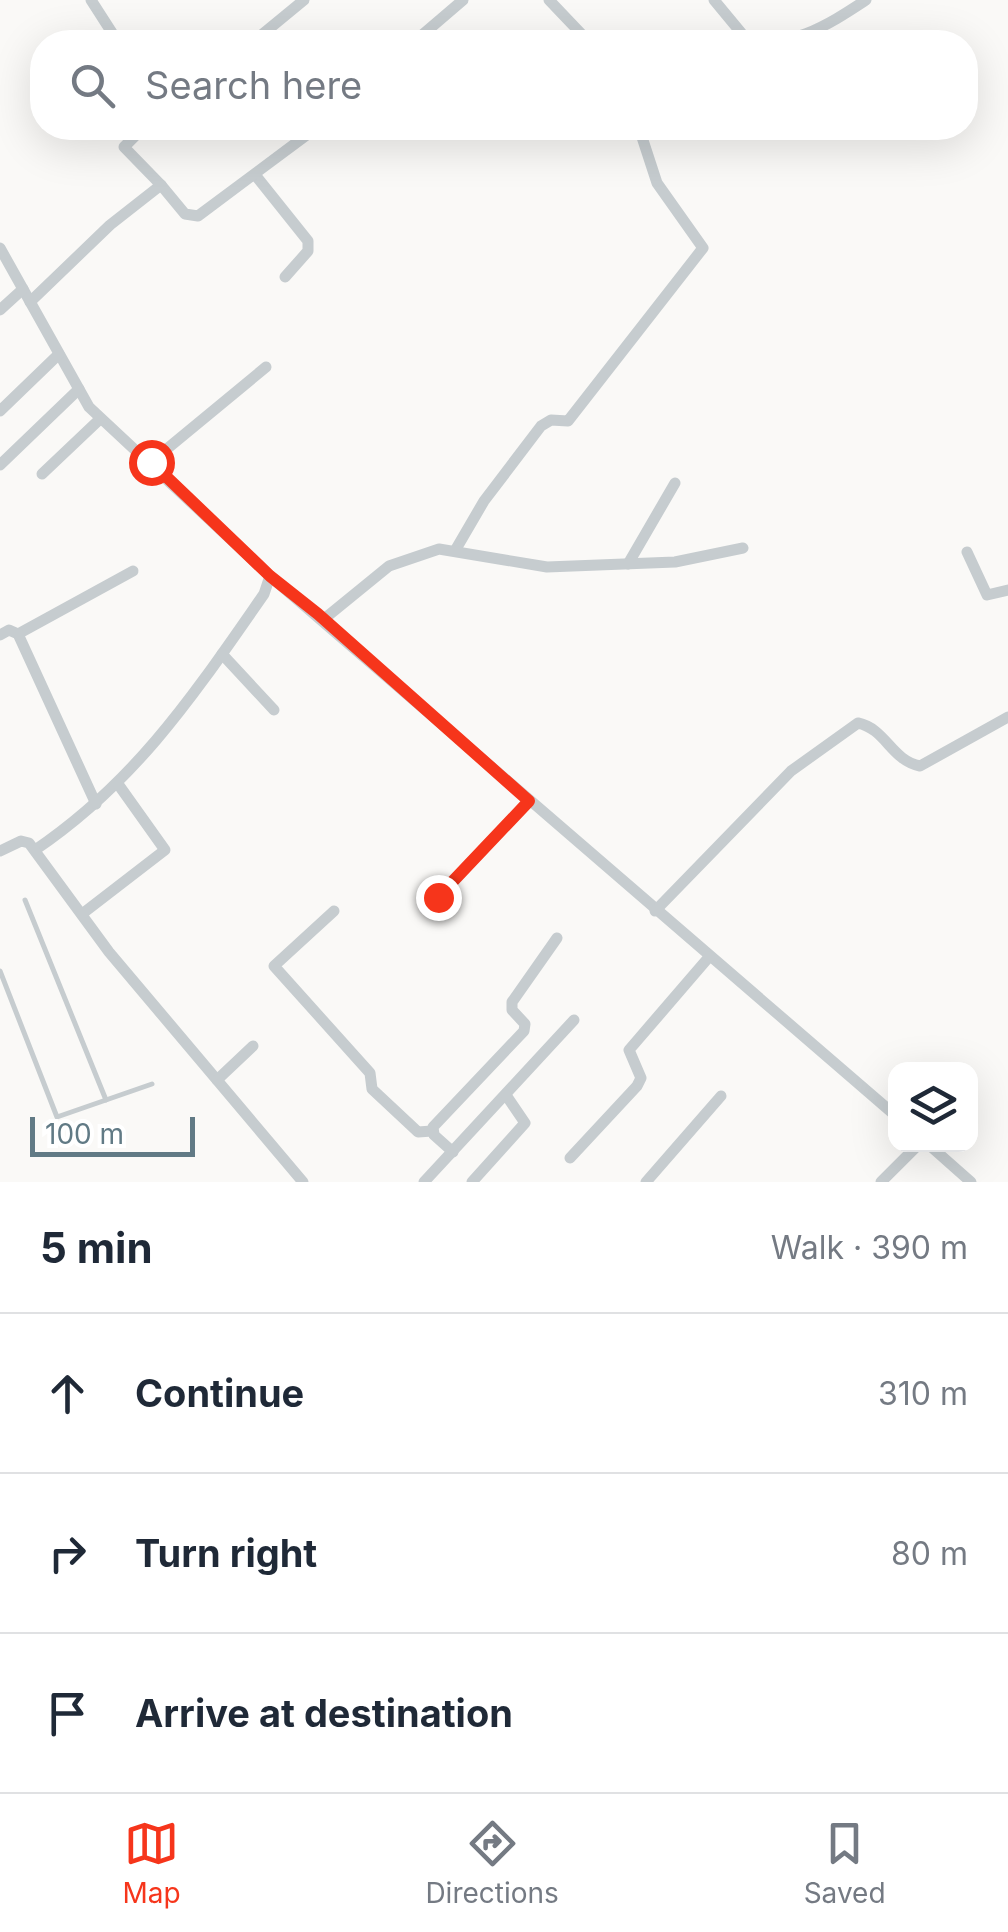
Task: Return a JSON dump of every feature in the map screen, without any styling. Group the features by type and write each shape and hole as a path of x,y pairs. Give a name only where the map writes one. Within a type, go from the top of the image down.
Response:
{"street":[{"path":"92,0 111,30"},
{"path":"268,30 304,0"},
{"path":"428,30 463,0"},
{"path":"549,0 578,30"},
{"path":"714,0 733,30"},
{"path":"812,30 866,0"},
{"path":"131,140 124,147 193,216 256,176 301,140"},
{"path":"456,550 484,501 541,426 551,420 568,421 703,248 657,183 644,140"},
{"path":"256,176 309,244 285,277"},
{"path":"30,302 160,184"},
{"path":"0,248 6,274 23,289 100,419 151,462 270,576 888,1109"},
{"path":"0,310 23,289"},
{"path":"0,411 59,354"},
{"path":"151,462 266,367"},
{"path":"0,465 79,389"},
{"path":"42,474 100,419"},
{"path":"628,564 675,483"},
{"path":"324,619 404,558 456,550 547,567 686,560 743,548"},
{"path":"967,552 985,593 992,597 1008,590"},
{"path":"18,634 133,571"},
{"path":"35,850 96,804 160,741 264,594 270,576"},
{"path":"0,635 11,630 18,634 96,804"},
{"path":"222,654 274,710"},
{"path":"655,910 791,771 858,723 874,727 895,754 920,766 1008,718"},
{"path":"82,914 165,850 118,784"},
{"path":"438,897 529,801"},
{"path":"0,851 22,840 35,850 82,914 303,1182"},
{"path":"334,911 284,952 274,966 370,1073 372,1090 418,1132 432,1131 524,1031 525,1024 512,1010 512,1002 557,938"},
{"path":"570,1158 637,1086 641,1078 629,1050 709,957"},
{"path":"424,1182 574,1020"},
{"path":"218,1080 254,1046"},
{"path":"472,1182 525,1123 506,1095"},
{"path":"646,1182 721,1096"},
{"path":"432,1131 453,1152"},
{"path":"881,1182 911,1152"},
{"path":"937,1152 971,1182"}],"lane":[{"path":"25,900 106,1100"},
{"path":"0,971 58,1116 152,1084"}],"route":[{"path":"151,462 270,576 529,801 438,897"}]}
